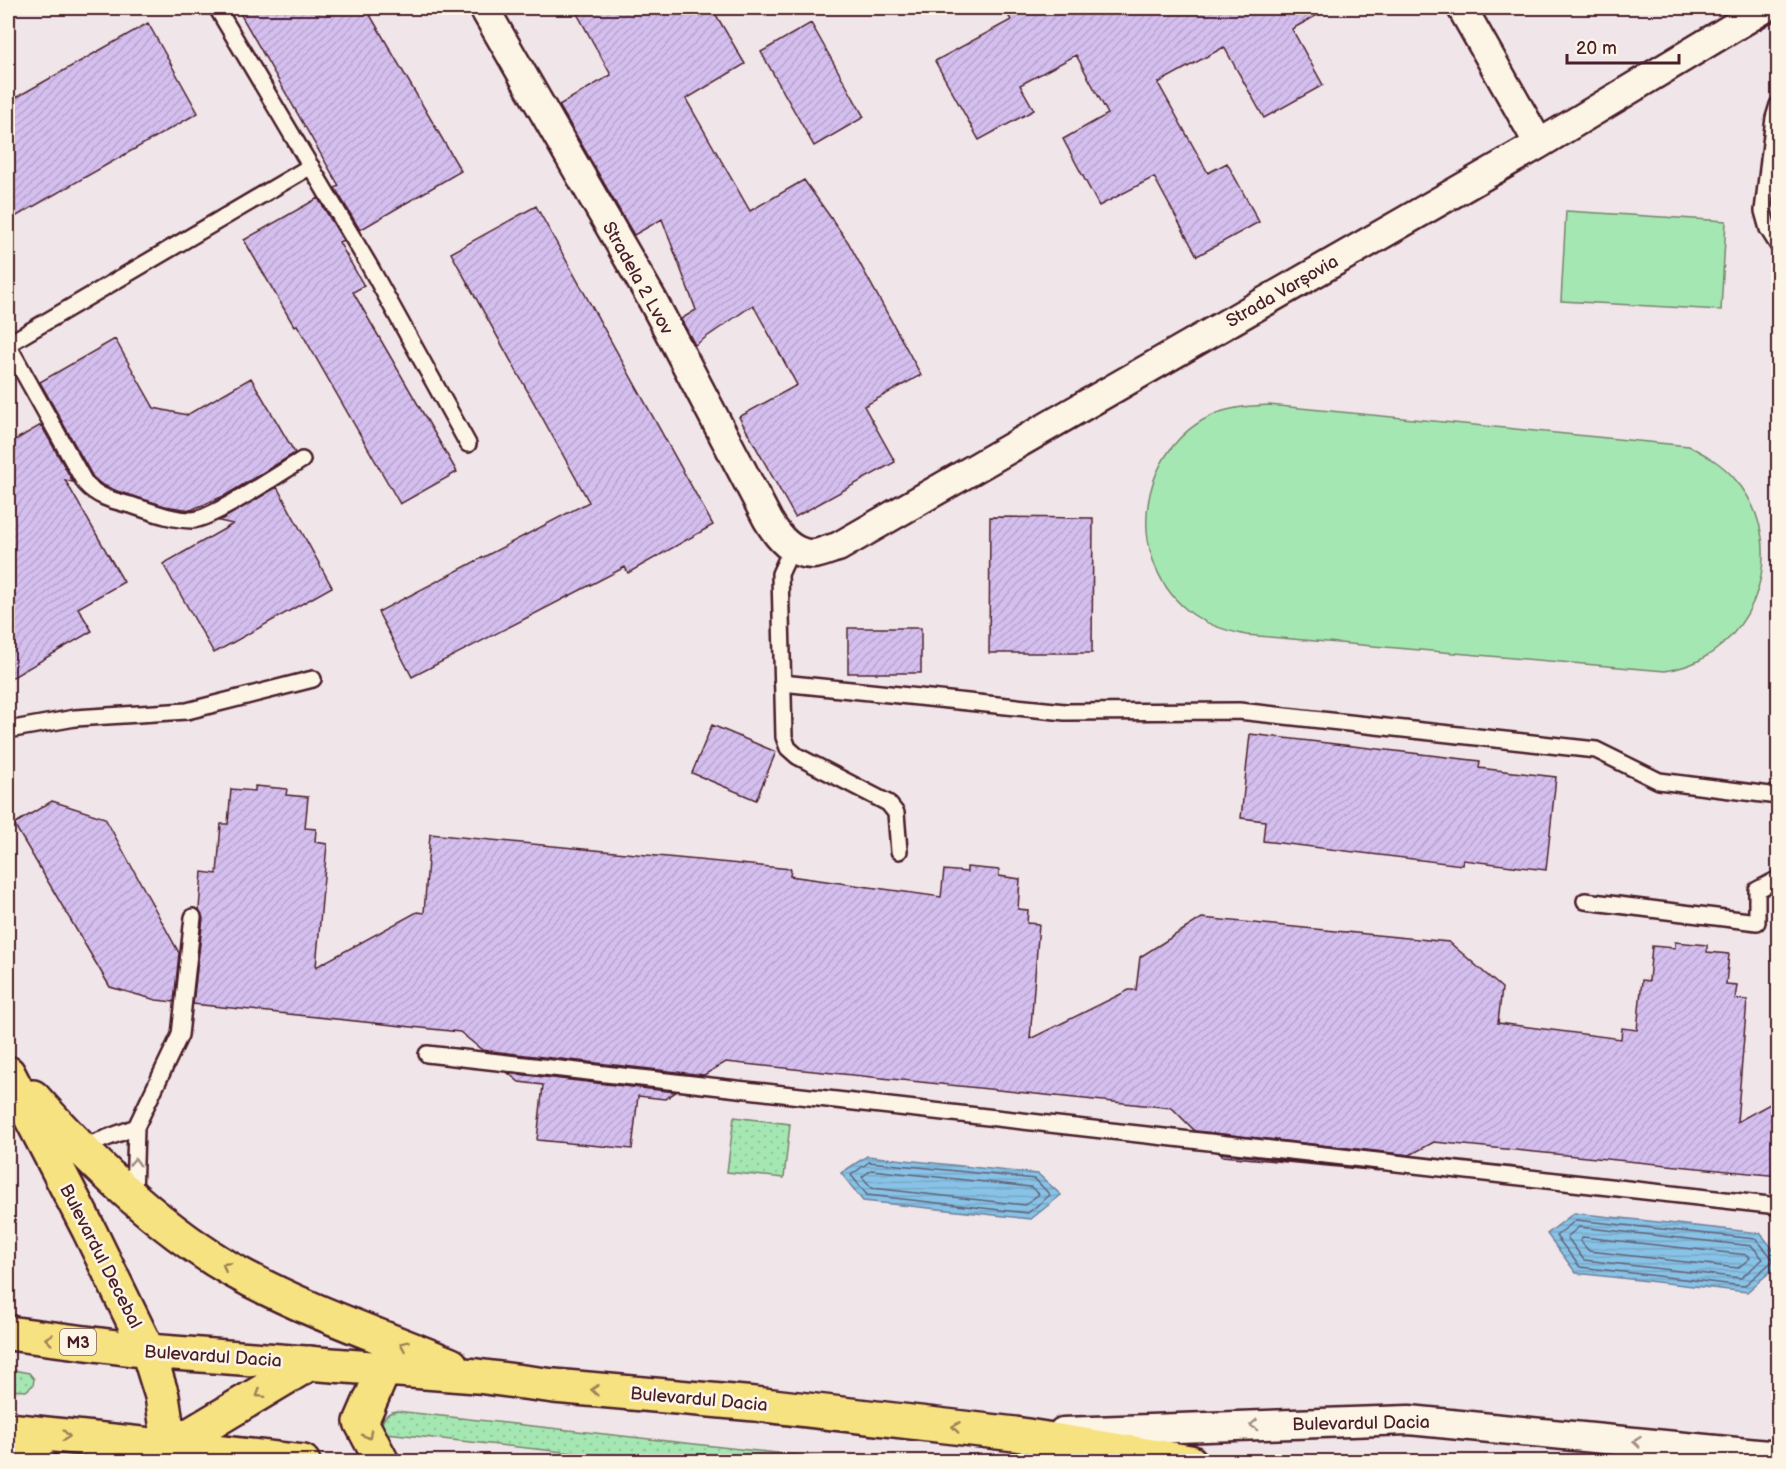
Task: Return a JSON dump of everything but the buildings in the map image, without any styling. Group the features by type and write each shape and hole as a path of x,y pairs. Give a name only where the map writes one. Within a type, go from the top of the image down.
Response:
{"main road":[{"path":"8,1071 92,1161 189,1241 232,1270 299,1304 477,1376"},
{"name":"Bulevardul Decebal","path":"8,1071 148,1351 162,1396 171,1454"},
{"name":"Bulevardul Dacia","path":"8,1334 148,1351 477,1376 554,1386 755,1404 1014,1434 1190,1461"},
{"path":"171,1454 310,1363"},
{"path":"382,1461 361,1422 384,1369"},
{"path":"8,1430 171,1454 303,1461"},
{"path":"8,1445 39,1461"}],"street":[{"name":"Stradela 2 Lvov","path":"484,8 652,301 768,520 779,538 792,548"},
{"path":"1462,8 1539,144"},
{"name":"Strada Varșovia","path":"792,548 813,554 838,547 1539,144 1766,8"},
{"name":"Bulevardul Dacia","path":"1014,1434 1409,1420 1779,1456"}],"lane":[{"path":"217,8 369,265 468,444"},
{"path":"1775,8 1779,12"},
{"path":"1779,105 1774,118 1763,211 1768,229 1779,245"},
{"path":"302,460 215,512 194,520 175,518 104,498 93,492 85,483 8,345 311,166"},
{"path":"792,548 780,574 784,737 788,748 797,756 888,803 896,813 899,851"},
{"path":"8,730 75,718 187,711 313,679"},
{"path":"782,683 1065,712 1239,711 1596,750 1659,781 1779,796"},
{"path":"1585,901 1757,922 1757,890 1779,879"},
{"path":"134,1197 136,1127 180,1035 193,917"},
{"path":"427,1054 1779,1206"},
{"path":"80,1148 136,1127"}],"green space":[{"path":"1566,211 1726,221 1721,310 1561,301"},
{"path":"1269,405 1689,446 1724,468 1750,500 1759,525 1763,551 1761,577 1753,602 1740,625 1723,644 1696,662 1665,671 1246,635 1215,626 1187,610 1166,587 1153,559 1147,530 1149,500 1157,472 1173,446 1195,425 1229,409"},
{"path":"734,1117 790,1124 784,1178 727,1172"},
{"path":"8,1369 29,1373 34,1379 33,1385 26,1391 8,1390"},
{"path":"396,1411 849,1461 647,1461 386,1433 382,1427 383,1421 386,1416"}],"water":[{"path":"867,1156 1038,1174 1061,1195 1031,1219 863,1201 841,1173"},
{"path":"1574,1213 1760,1233 1778,1255 1778,1265 1747,1292 1576,1273 1547,1234"}]}
